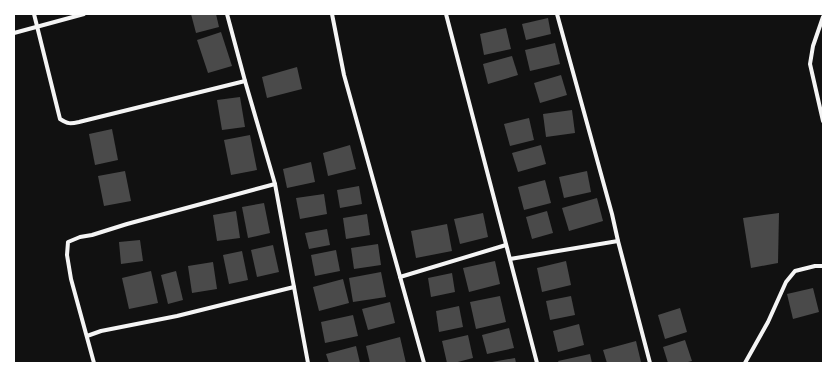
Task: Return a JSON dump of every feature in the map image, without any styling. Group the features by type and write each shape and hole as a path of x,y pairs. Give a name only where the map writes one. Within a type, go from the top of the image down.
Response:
{"street":[{"path":"34,14 60,119 66,123 71,124 245,80"},
{"path":"14,33 84,14"},
{"path":"227,14 275,184 308,363"},
{"path":"332,14 344,75 424,363"},
{"path":"446,14 537,363"},
{"path":"557,14 612,214 650,363"},
{"path":"823,17 813,46 810,64 823,121"},
{"path":"94,363 71,278 67,255 68,242 80,237 92,235 127,224 275,184"},
{"path":"510,259 618,241"},
{"path":"400,277 506,246"},
{"path":"745,363 768,322 786,282 795,271 815,266 823,266"},
{"path":"87,336 101,331 177,316 294,287"}],"building":[{"path":"191,14 216,14 219,27 196,33"},
{"path":"548,18 551,34 526,40 522,24"},
{"path":"506,28 511,49 484,55 480,34"},
{"path":"221,32 232,66 208,73 197,40"},
{"path":"555,43 560,64 530,71 525,50"},
{"path":"512,56 518,75 488,84 483,64"},
{"path":"297,67 302,89 267,98 262,77"},
{"path":"561,75 567,95 540,103 534,83"},
{"path":"240,97 245,127 222,130 217,100"},
{"path":"572,110 575,133 546,137 543,114"},
{"path":"529,118 534,140 510,146 504,124"},
{"path":"112,129 118,160 95,165 89,134"},
{"path":"250,135 257,170 231,175 224,140"},
{"path":"350,145 356,169 328,176 323,153"},
{"path":"541,145 546,164 518,172 512,153"},
{"path":"311,162 315,182 287,188 283,169"},
{"path":"125,171 131,201 104,206 98,176"},
{"path":"587,171 591,192 564,198 559,177"},
{"path":"545,180 551,203 524,210 518,187"},
{"path":"359,186 362,204 340,208 337,190"},
{"path":"324,194 327,214 300,219 296,198"},
{"path":"597,198 603,221 569,231 562,208"},
{"path":"264,203 270,233 248,238 242,207"},
{"path":"236,211 240,238 217,241 213,215"},
{"path":"547,211 553,233 532,239 526,217"},
{"path":"483,213 488,237 460,244 454,219"},
{"path":"779,213 778,263 751,268 743,218"},
{"path":"367,214 370,235 346,239 343,218"},
{"path":"447,224 452,251 416,258 411,231"},
{"path":"327,229 330,245 309,249 305,233"},
{"path":"140,240 143,261 121,264 119,242"},
{"path":"378,244 381,265 354,269 351,248"},
{"path":"273,245 279,272 257,277 251,250"},
{"path":"336,250 340,271 315,276 311,255"},
{"path":"242,251 248,280 229,284 223,255"},
{"path":"495,261 500,284 469,292 463,268"},
{"path":"566,261 571,285 542,292 537,268"},
{"path":"213,262 217,289 192,293 188,266"},
{"path":"151,271 158,303 129,309 122,278"},
{"path":"176,271 183,300 168,304 161,275"},
{"path":"381,272 386,297 353,302 349,278"},
{"path":"452,273 455,292 431,297 428,278"},
{"path":"343,279 349,303 319,311 313,287"},
{"path":"813,288 819,312 793,319 787,294"},
{"path":"500,296 506,322 476,329 470,302"},
{"path":"571,296 575,315 550,320 546,301"},
{"path":"390,302 395,323 368,330 362,309"},
{"path":"459,306 463,327 439,332 436,311"},
{"path":"680,308 687,332 665,339 658,315"},
{"path":"353,315 358,336 325,343 321,322"},
{"path":"579,324 584,345 558,352 553,331"},
{"path":"509,328 514,348 487,354 482,335"},
{"path":"468,335 473,358 454,363 447,363 442,341"},
{"path":"400,337 406,363 370,363 366,346"},
{"path":"685,340 692,361 684,363 668,363 663,347"},
{"path":"636,341 641,362 607,363 603,350"},
{"path":"356,346 360,363 329,363 326,354"},
{"path":"590,354 592,363 559,363 558,361"},
{"path":"515,358 516,363 492,363 492,362"}]}
